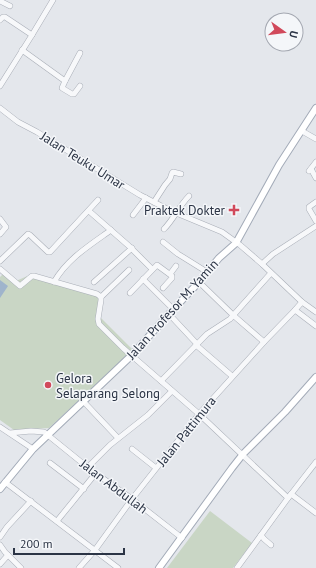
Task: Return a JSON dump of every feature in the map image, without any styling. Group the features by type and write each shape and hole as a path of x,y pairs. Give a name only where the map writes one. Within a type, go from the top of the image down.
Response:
{"main road":[{"name":"Jalan Profesor M. Yamin","path":"0,489 33,448 132,355 219,258 236,243 279,165 316,108"},
{"path":"159,568 223,479 243,454 285,412 316,377"}],"street":[{"path":"0,86 53,0"},
{"path":"0,1 10,6"},
{"path":"0,20 3,17 6,17 32,35"},
{"path":"22,50 65,81"},
{"path":"80,53 62,88 72,94 75,93 80,86"},
{"name":"Jalan Teuku Umar","path":"0,108 18,122 146,198 169,210 222,232 240,245 302,302 316,312"},
{"path":"302,131 316,139"},
{"path":"316,162 310,170 316,178"},
{"path":"154,202 164,185 170,179 172,173 181,174"},
{"path":"164,229 171,222 189,196"},
{"path":"133,215 146,198"},
{"path":"0,261 28,234 50,253 98,200"},
{"path":"316,202 309,206 309,209 316,220"},
{"path":"89,211 132,248 152,269"},
{"path":"0,219 6,227 0,234"},
{"path":"262,264 273,254 316,226"},
{"path":"54,282 62,269 72,259 111,230"},
{"path":"163,242 178,254 207,272"},
{"path":"94,282 132,248"},
{"path":"130,292 156,265 172,276 163,288"},
{"path":"170,274 176,266"},
{"path":"129,270 101,297 98,323 290,496 316,513"},
{"path":"1,272 20,286 33,276 97,294 101,297"},
{"path":"161,381 207,334 227,322 271,273"},
{"path":"143,279 171,311 197,345 232,376"},
{"path":"199,282 264,342"},
{"name":"Jalan Pattimura","path":"79,568 95,550 132,499 199,414 232,376 302,302"},
{"path":"296,310 316,326"},
{"path":"88,467 118,438 148,415 172,391"},
{"path":"83,401 118,438"},
{"path":"0,427 33,448"},
{"path":"10,433 37,431 44,432 47,435"},
{"name":"Jalan Abdullah","path":"47,435 182,538"},
{"path":"132,449 156,468"},
{"path":"237,568 316,462"},
{"path":"50,464 84,489"},
{"path":"57,521 96,473"},
{"path":"5,482 118,568"},
{"path":"0,537 7,527 31,501"},
{"path":"261,535 271,545"},
{"path":"0,545 21,568"},
{"path":"0,564 8,555"}],"green space":[{"name":"Gelora Selaparang Selong","path":"3,274 16,281 32,274 103,296 100,317 133,350 49,428 14,430 0,420 0,277"},
{"path":"210,511 252,543 233,568 167,568"}],"water":[{"path":"0,280 8,286 0,298"}],"place":[{"name":"Praktek Dokter","path":"234,210"},
{"name":"Gelora Selaparang Selong","path":"48,385"}]}
